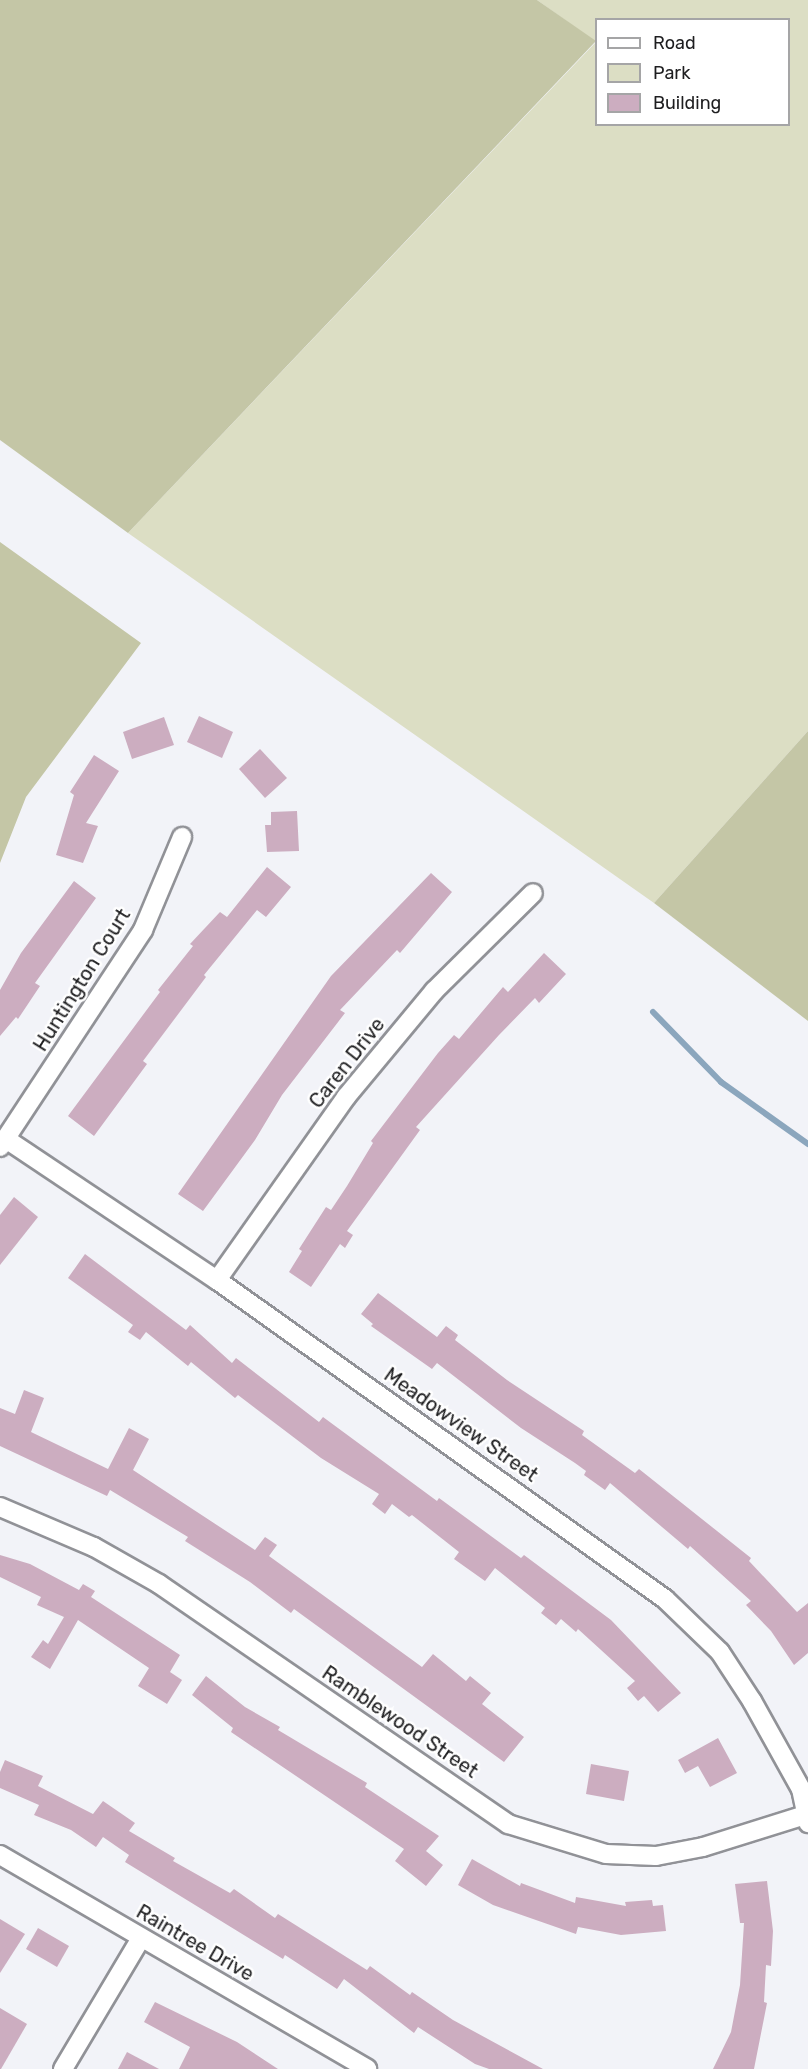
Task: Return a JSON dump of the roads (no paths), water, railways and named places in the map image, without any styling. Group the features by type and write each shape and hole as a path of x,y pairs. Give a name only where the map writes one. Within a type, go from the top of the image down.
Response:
{"street":[{"name":"Huntington Court","path":"3,1143 143,930 182,837"},
{"name":"Caren Drive","path":"216,1280 346,1097 434,991 533,893"},
{"name":"Meadowview Street","path":"3,1143 216,1280 665,1599 720,1652 752,1701 801,1789 807,1817"},
{"name":"Ramblewood Street","path":"0,1507 94,1547 159,1584 508,1824 606,1854 656,1856 703,1846 807,1817"},
{"name":"Raintree Drive","path":"0,1855 367,2069"},
{"path":"63,2069 141,1938"}],"waterway":[{"path":"653,1012 721,1082 808,1144"}]}
